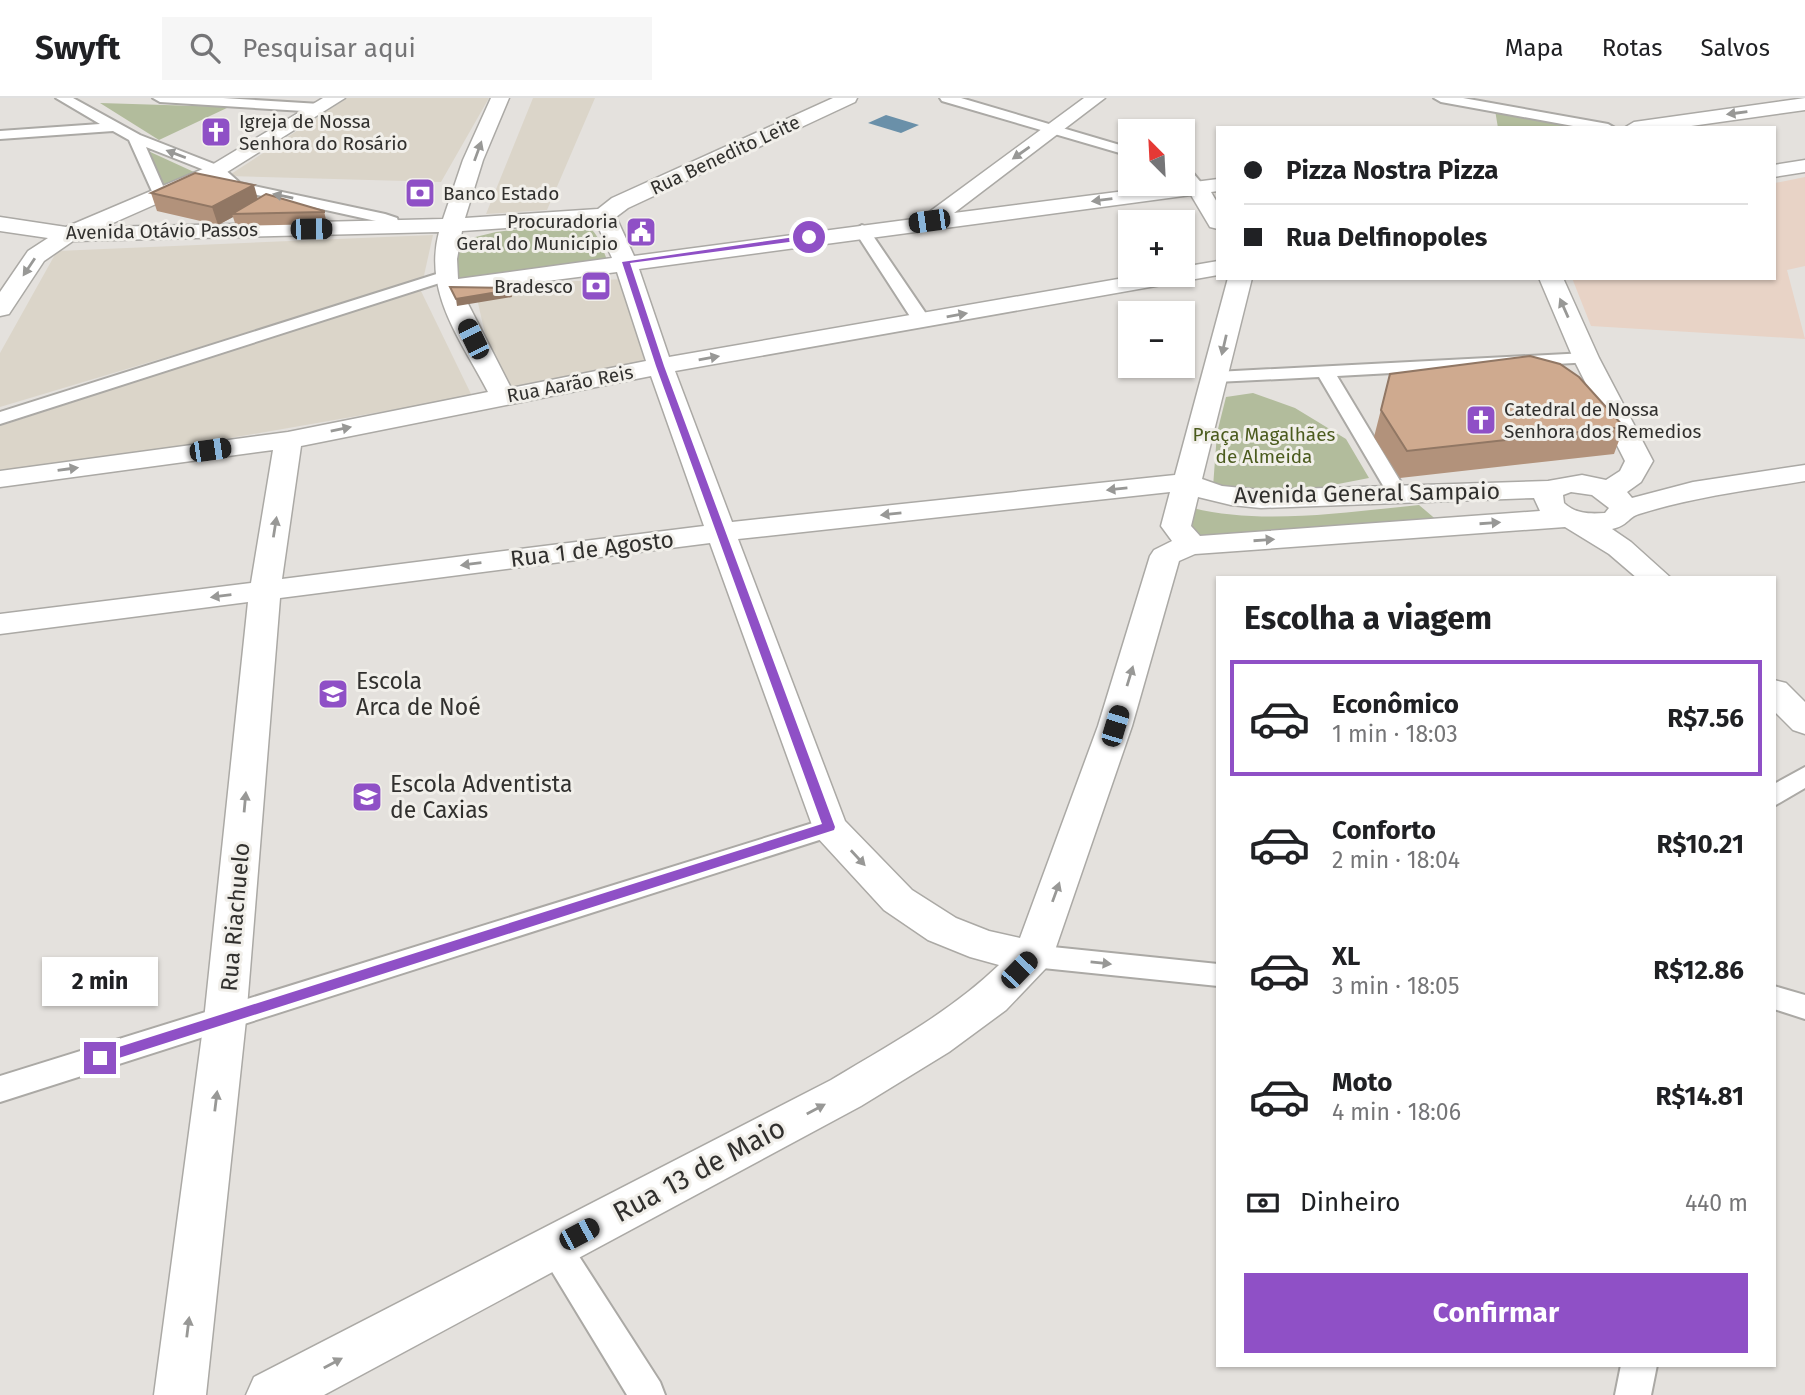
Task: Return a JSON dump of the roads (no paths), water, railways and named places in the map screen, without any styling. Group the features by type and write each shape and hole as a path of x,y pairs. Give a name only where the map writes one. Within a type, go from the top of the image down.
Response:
{"main road":[{"path":"500,98 451,225 446,247 448,281 503,397"},
{"name":"Rua Benedito Leite","path":"604,215 620,203 848,98"},
{"path":"929,221 1096,98"},
{"path":"0,309 36,256 77,230 217,170 328,103"},
{"path":"1648,126 1805,104"},
{"path":"1776,171 1805,166"},
{"path":"448,281 625,262 1208,187 1216,215"},
{"path":"604,215 625,262 660,366 829,827 898,900 942,929 984,946 1033,956 1115,726 1166,556 1180,548 1195,545 1574,520 1605,523 1639,461 1586,358 1552,280"},
{"name":"Avenida Otávio Passos","path":"0,224 77,230 392,227 604,215"},
{"name":"Avenida Otávio Passos","path":"0,216 77,230"},
{"name":"Rua Aarão Reis","path":"1195,272 1216,268"},
{"path":"1195,545 1186,540 1176,526 1185,482 1216,377 1240,280"},
{"name":"Rua Aarão Reis","path":"0,479 288,440 660,366 1118,286"},
{"name":"Rua Riachuelo","path":"180,1395 225,1020 265,590 288,440"},
{"path":"1617,503 1805,473"},
{"name":"Avenida General Sampaio","path":"1185,482 1228,498 1552,489 1559,485 1580,483 1617,503"},
{"name":"Rua 1 de Agosto","path":"0,624 723,532 1185,482"},
{"path":"1552,489 1548,500 1558,512 1611,542 1654,576"},
{"path":"1617,503 1627,533 1661,576"},
{"path":"1776,693 1805,722"},
{"name":"Rua 13 de Maio","path":"272,1395 846,1093 934,1040 992,998 1033,956"}],"street":[{"path":"64,98 135,138 217,170 235,186 380,217 392,221 392,227"},
{"path":"160,98 328,103"},
{"path":"947,98 1118,148"},
{"path":"1441,98 1596,126"},
{"path":"0,135 116,127"},
{"path":"135,138 160,195"},
{"path":"862,230 922,321"},
{"path":"0,418 448,281"},
{"path":"1216,377 1586,358"},
{"path":"1325,372 1398,494"},
{"path":"1779,794 1805,776"},
{"path":"0,1089 829,827"},
{"path":"1033,956 1216,975"},
{"path":"1776,998 1805,1007"},
{"path":"554,1247 647,1395"},
{"path":"1633,1395 1639,1367"}],"water":[{"path":"886,115 919,125 901,133 868,123"}],"place":[{"name":"Igreja de Nossa Senhora do Rosário","path":"216,132"},
{"name":"Banco Estado","path":"420,193"},
{"name":"Procuradoria Geral do Município","path":"641,232"},
{"name":"Bradesco","path":"596,286"},
{"name":"Catedral de Nossa Senhora dos Remedios","path":"1481,420"},
{"name":"Escola Arca de Noé","path":"333,694"},
{"name":"Escola Adventista de Caxias","path":"367,797"}],"park label":[{"name":"Praça Magalhães de Almeida","path":"1264,445"}]}
